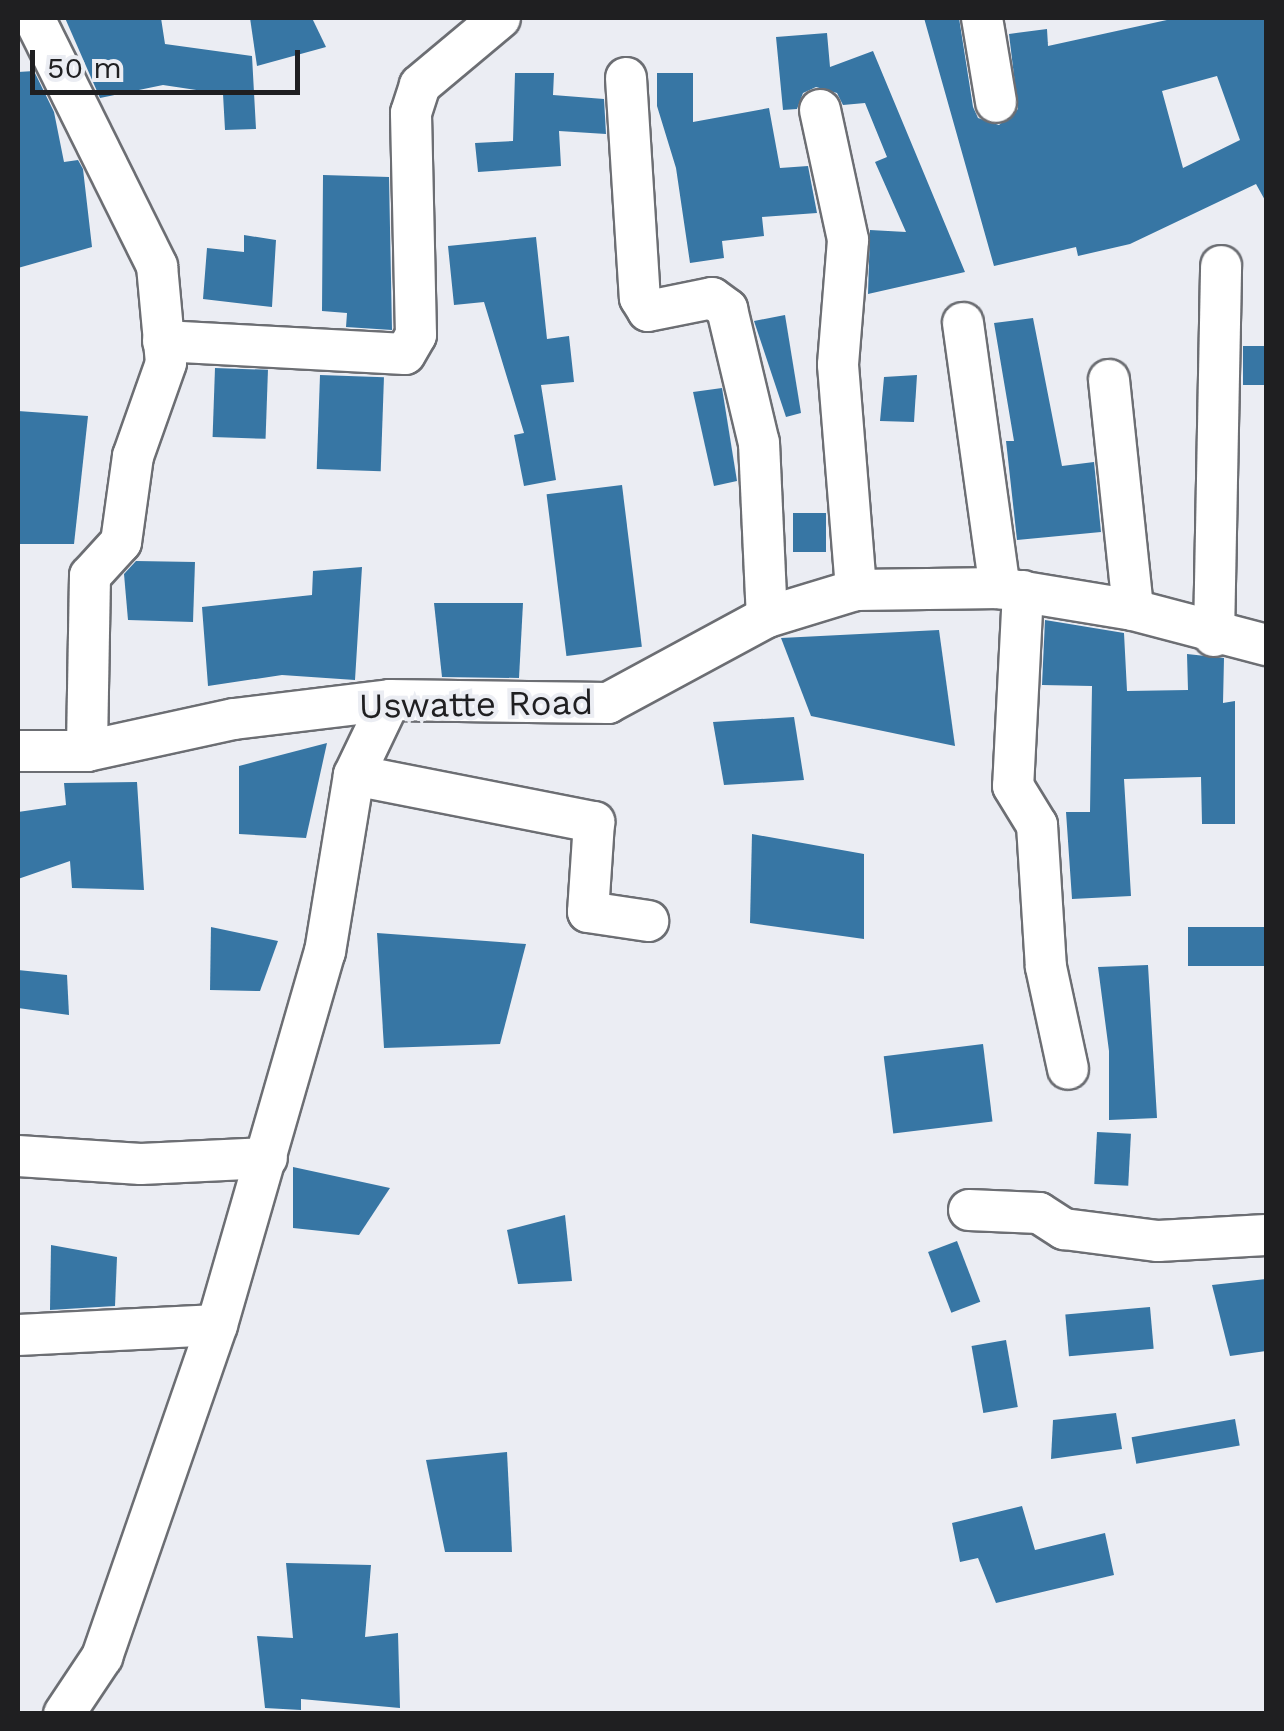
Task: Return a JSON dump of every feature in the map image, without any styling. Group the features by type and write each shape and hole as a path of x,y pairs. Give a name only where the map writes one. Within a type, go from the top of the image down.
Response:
{"street":[{"path":"34,18 157,266 166,364 133,456 121,542 90,576 87,751"},
{"path":"164,341 405,354 416,335 411,113 420,86 500,18"},
{"path":"982,18 996,102"},
{"path":"626,78 640,298 648,311 712,298 727,309 759,443 768,617"},
{"path":"820,110 848,240 838,365 856,590"},
{"path":"1214,636 1221,266"},
{"path":"963,323 1011,589 1013,786 1038,825 1046,968 1068,1069"},
{"path":"1109,380 1133,610"},
{"name":"Uswatte Road","path":"18,752 87,751 234,719 390,700 608,703 768,617 856,590 1011,589 1133,610 1214,636 1266,645"},
{"path":"64,1714 102,1656 217,1324 324,952 354,775 390,700"},
{"path":"354,775 594,822 588,912 648,921"},
{"path":"18,1156 141,1164 267,1158"},
{"path":"969,1210 1039,1213 1064,1229 1158,1241 1266,1235"},
{"path":"18,1335 217,1324"}],"building":[{"path":"65,18 161,18 165,44 252,56 256,129 225,130 223,94 163,85 100,98"},
{"path":"250,18 312,18 326,47 257,66"},
{"path":"924,18 959,18 973,107 978,118 999,125 1018,109 1009,34 1047,29 1048,46 1176,18 1266,18 1266,202 1256,184 1130,244 1078,256 1076,247 994,266","holes":["1217,76 1240,140 1183,168 1162,91"]},
{"path":"827,33 830,67 873,51 965,272 868,294 870,230 906,232 875,162 887,157 865,103 843,105 837,93 816,87 803,93 797,109 783,110 776,37"},
{"path":"34,71 54,112 64,162 78,160 83,169 92,247 18,268 18,72"},
{"path":"515,73 554,73 553,95 604,99 606,134 559,131 561,166 478,172 475,143 513,141"},
{"path":"657,73 693,73 693,122 769,108 780,168 808,166 817,213 762,217 764,236 722,241 724,258 690,263 676,168 657,106"},
{"path":"323,175 389,177 392,330 346,327 347,313 322,311"},
{"path":"244,235 276,240 272,307 203,299 207,248 244,252"},
{"path":"536,237 547,339 569,336 574,382 541,385 556,480 524,486 514,435 524,433 484,302 454,305 448,246"},
{"path":"785,315 801,413 786,417 754,321"},
{"path":"1033,318 1062,466 1094,462 1101,532 1017,540 1006,441 1014,441 994,323"},
{"path":"1243,346 1266,346 1266,385 1243,385"},
{"path":"215,368 268,370 266,439 213,437"},
{"path":"320,375 384,377 381,471 317,469"},
{"path":"917,375 914,422 880,421 884,377"},
{"path":"722,388 737,481 714,486 693,392"},
{"path":"18,411 88,416 74,544 18,544"},
{"path":"622,485 642,647 566,656 547,494"},
{"path":"793,513 826,513 826,552 793,552"},
{"path":"136,561 195,562 193,622 128,620 124,574"},
{"path":"362,567 355,680 282,675 208,686 202,607 312,595 313,571"},
{"path":"434,603 523,603 519,678 442,677"},
{"path":"1045,620 1124,633 1127,691 1188,690 1187,654 1224,658 1223,703 1235,701 1235,824 1202,824 1201,777 1124,779 1131,896 1072,899 1066,812 1090,812 1092,686 1042,685"},
{"path":"939,630 955,746 811,716 781,638"},
{"path":"794,717 804,780 724,785 713,722"},
{"path":"327,743 306,838 239,834 239,766"},
{"path":"137,782 144,890 72,888 70,861 18,879 18,812 66,805 64,783"},
{"path":"752,834 864,854 864,939 750,923"},
{"path":"211,927 278,941 260,991 210,990"},
{"path":"1188,927 1266,927 1266,966 1188,966"},
{"path":"377,933 526,944 500,1044 384,1048"},
{"path":"1148,965 1157,1118 1109,1120 1109,1051 1098,967"},
{"path":"18,970 67,975 69,1015 18,1008"},
{"path":"983,1044 993,1121 893,1134 884,1056"},
{"path":"1097,1132 1131,1134 1128,1186 1094,1184"},
{"path":"293,1167 390,1188 359,1235 293,1228"},
{"path":"565,1215 572,1281 518,1284 507,1230"},
{"path":"957,1241 980,1302 951,1313 928,1252"},
{"path":"51,1245 117,1257 115,1306 50,1310"},
{"path":"1266,1279 1266,1351 1230,1356 1212,1285"},
{"path":"1150,1307 1154,1349 1069,1356 1065,1314"},
{"path":"1006,1340 1018,1407 983,1413 972,1346"},
{"path":"1116,1413 1122,1449 1051,1459 1053,1420"},
{"path":"1235,1419 1240,1446 1136,1464 1132,1437"},
{"path":"507,1452 512,1552 445,1552 426,1460"},
{"path":"1022,1506 1035,1550 1105,1533 1114,1575 996,1603 978,1558 960,1562 952,1523"},
{"path":"286,1563 371,1565 365,1637 398,1633 400,1708 301,1699 301,1710 265,1708 257,1636 293,1638"}]}
